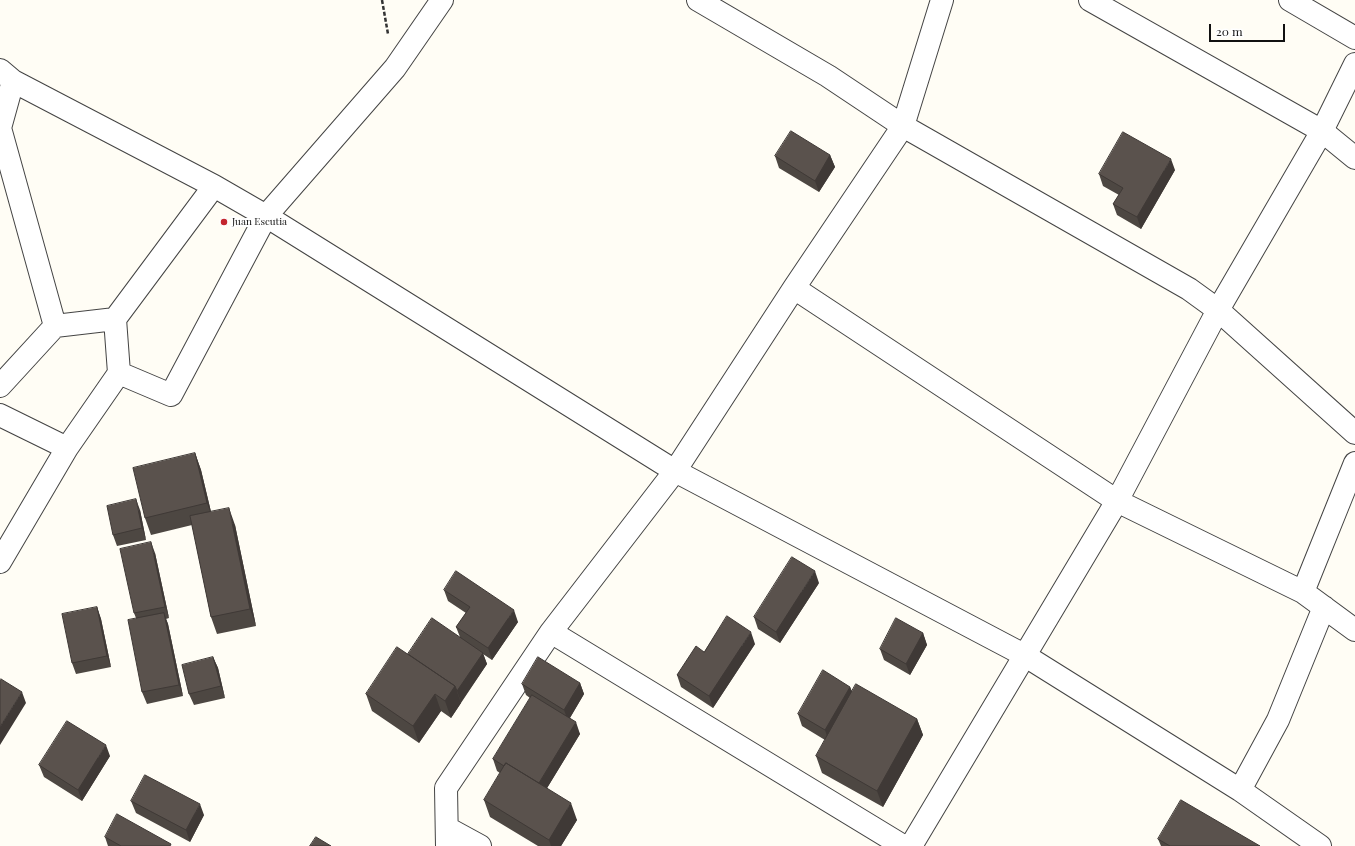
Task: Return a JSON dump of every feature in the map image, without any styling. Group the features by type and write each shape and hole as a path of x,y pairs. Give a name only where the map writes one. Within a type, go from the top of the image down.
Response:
{"street":[{"path":"119,374 171,395 266,216 395,68 442,0"},
{"path":"698,0 828,76 903,126 1189,289 1218,310 1355,433"},
{"path":"480,846 447,837 446,788 551,632 675,471 794,288 903,126 942,0"},
{"path":"1090,0 1322,130 1355,158"},
{"path":"1290,0 1355,38"},
{"path":"911,846 1117,501 1218,310 1322,130 1355,64"},
{"path":"55,326 0,128 6,75 214,186 266,216 675,471 1024,655 1240,790 1320,846"},
{"path":"0,562 67,448 119,374 115,319 214,186"},
{"path":"794,288 1117,501 1303,592 1355,630"},
{"path":"2,382 55,326 115,319"},
{"path":"0,415 67,448"},
{"path":"1303,592 1355,463"},
{"path":"1240,790 1278,720 1324,607"},
{"path":"551,632 903,846"}],"building":[{"path":"791,131 830,155 815,181 775,156"},
{"path":"1123,132 1171,159 1137,217 1113,204 1123,188 1099,174"},
{"path":"195,453 207,503 145,518 133,468"},
{"path":"136,499 142,528 113,535 107,506"},
{"path":"229,508 250,609 211,617 190,516"},
{"path":"151,542 165,607 134,613 120,549"},
{"path":"792,557 815,571 776,632 754,617"},
{"path":"456,571 514,610 488,648 456,627 470,607 444,590"},
{"path":"97,607 107,656 72,663 62,614"},
{"path":"164,613 179,685 142,692 128,620"},
{"path":"727,616 751,632 709,696 677,675 696,646 704,652"},
{"path":"432,618 483,653 457,691 455,686 408,654"},
{"path":"896,618 923,633 906,664 880,649"},
{"path":"397,647 455,686 445,701 435,694 413,726 366,694"},
{"path":"213,657 221,686 189,694 182,665"},
{"path":"538,657 580,683 564,710 522,684"},
{"path":"823,670 850,687 825,730 798,714"},
{"path":"1,679 22,692 0,727 0,680"},
{"path":"856,684 917,719 877,791 816,756"},
{"path":"532,695 576,722 539,783 506,763 504,766 493,759"},
{"path":"67,721 106,745 78,790 39,765"},
{"path":"506,763 571,803 549,840 484,800"},
{"path":"145,775 200,804 186,830 131,801"},
{"path":"1181,800 1260,846 1170,846 1158,839"},
{"path":"117,814 171,844 170,846 121,846 105,837"},
{"path":"316,837 331,846 310,846"}],"place":[{"name":"Juan Escutia","path":"224,222"}]}
